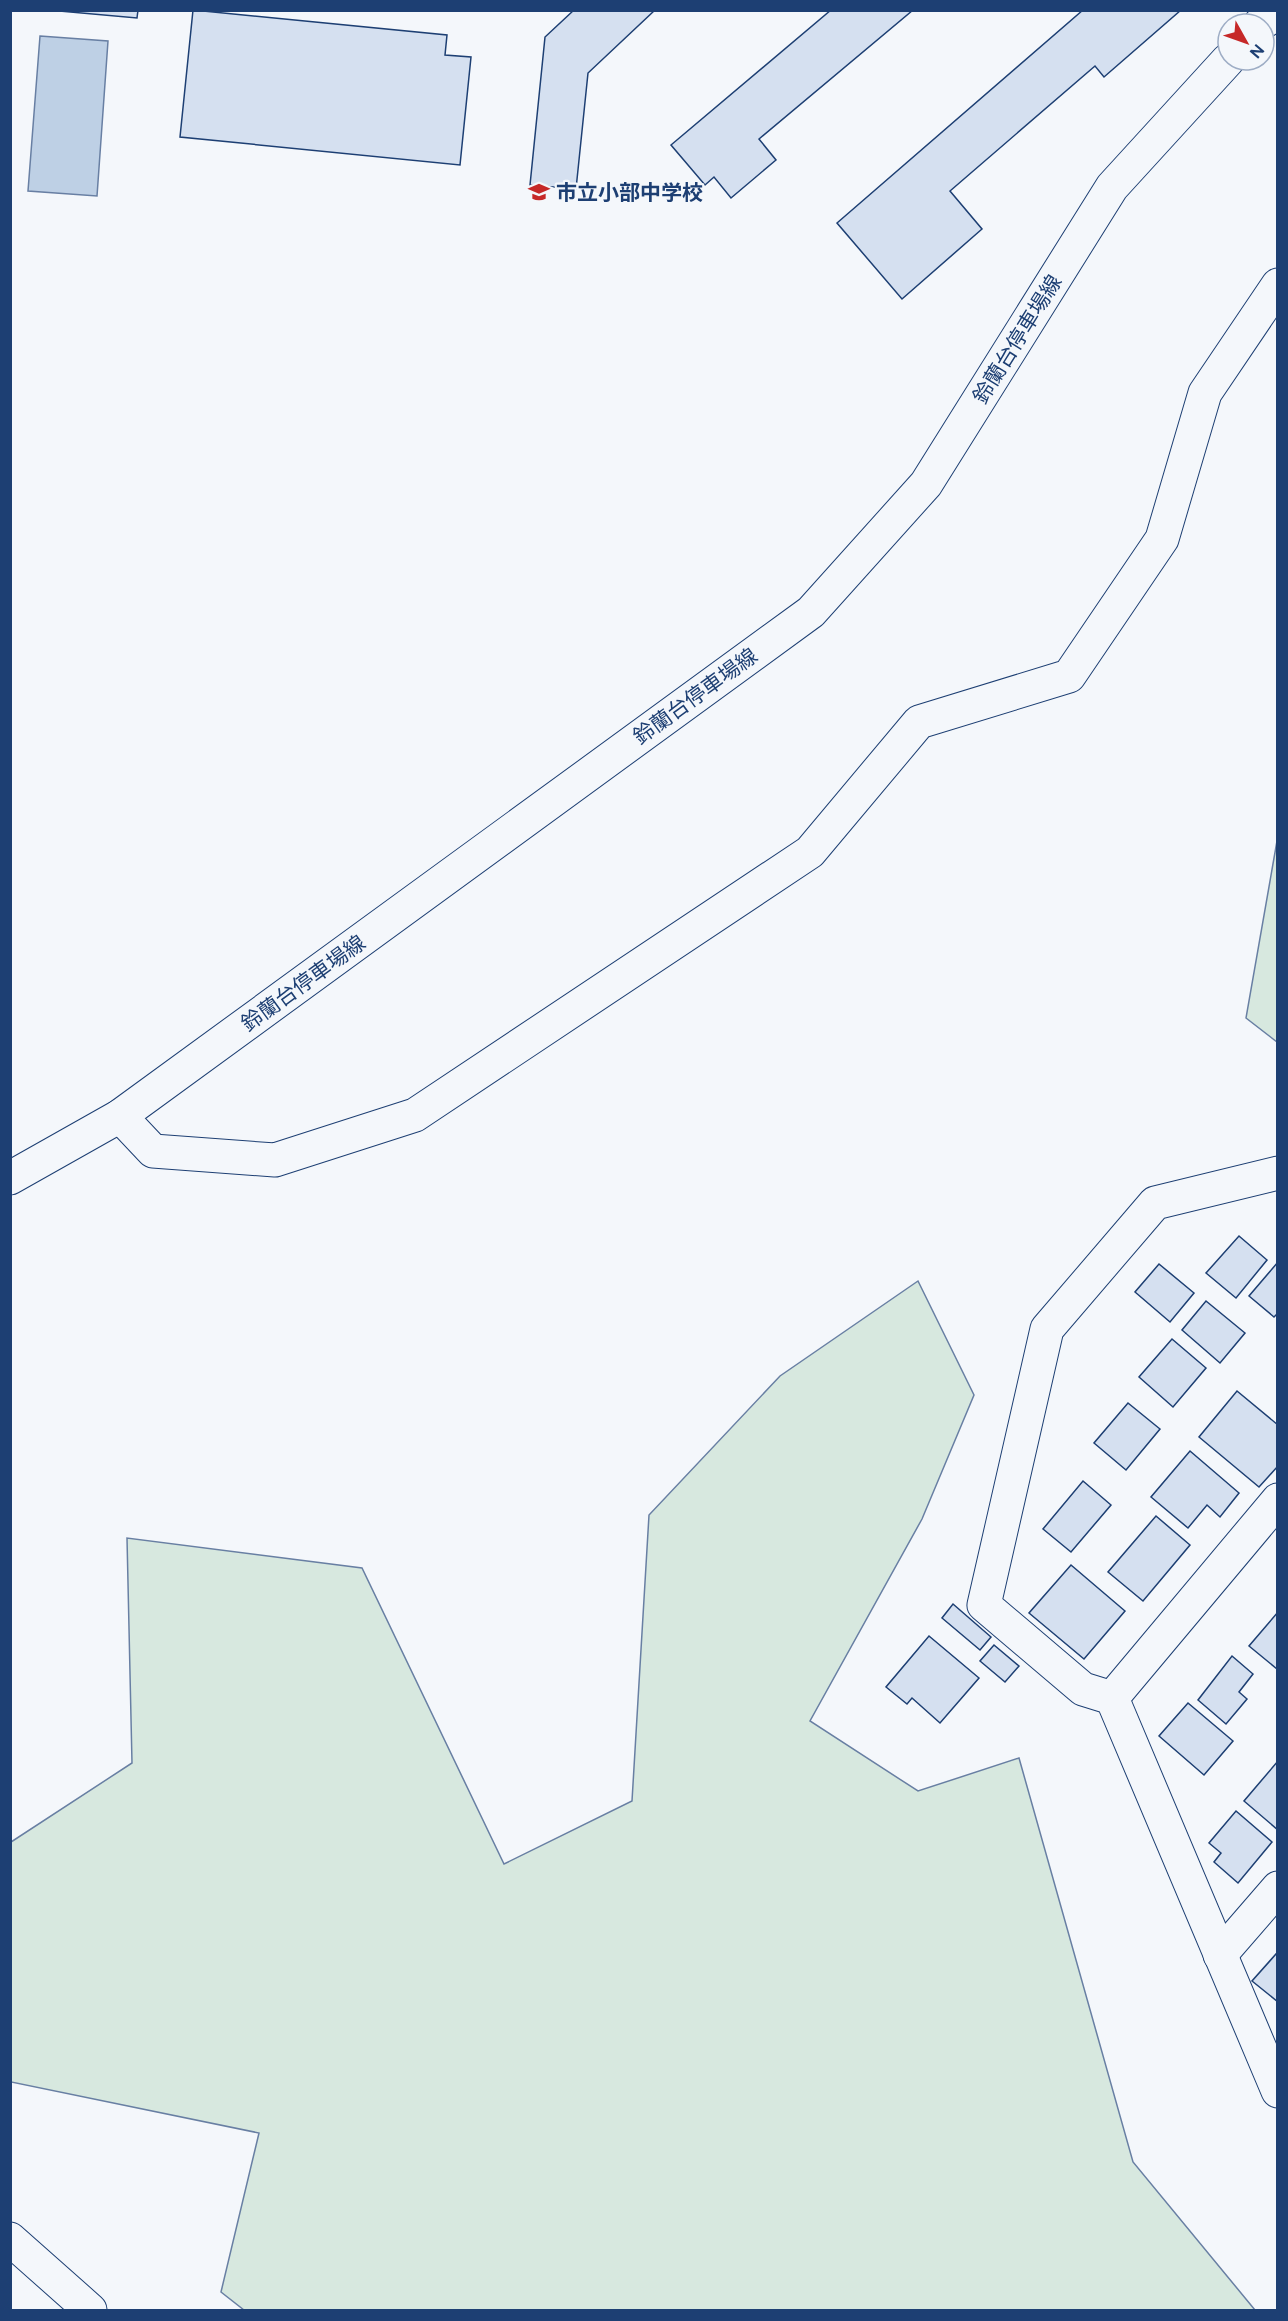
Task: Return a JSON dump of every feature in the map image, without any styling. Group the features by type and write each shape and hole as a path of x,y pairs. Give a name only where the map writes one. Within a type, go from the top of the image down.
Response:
{"main road":[{"name":"鈴蘭台停車場線","path":"10,1178 120,1116 811,612 926,484 1112,188 1217,72"},
{"path":"120,1116 153,1151 275,1160 415,1115 810,852 919,722 1069,676 1162,539 1205,393 1278,285"},
{"path":"1278,1173 1155,1203 1047,1329 984,1605 1083,1689 1112,1698 1278,2091"},
{"path":"1112,1698 1278,1500"},
{"path":"1220,1955 1278,1888"},
{"path":"10,2239 90,2310"}],"shaded area":[{"path":"1277,841 1277,1042 1246,1018"},
{"path":"918,1281 974,1395 922,1519 810,1721 918,1791 1019,1758 1133,2162 1255,2310 244,2310 221,2292 259,2133 11,2082 11,1842 132,1763 127,1538 362,1568 504,1864 632,1801 649,1515 780,1376"}],"water":[{"path":"40,36 108,41 97,196 28,191"}],"building":[{"path":"48,10 138,10 137,18"},
{"path":"193,10 447,35 445,55 471,57 460,165 180,137"},
{"path":"574,10 655,10 588,73 576,189 530,185 545,37"},
{"path":"831,10 913,10 759,139 776,160 731,198 714,177 705,185 671,145"},
{"path":"1083,10 1181,10 1104,77 1095,66 950,191 982,229 902,299 837,223"},
{"path":"1239,1236 1267,1260 1236,1298 1206,1273"},
{"path":"1278,1262 1278,1313 1274,1317 1249,1296"},
{"path":"1159,1264 1194,1293 1170,1322 1135,1292"},
{"path":"1206,1301 1245,1333 1220,1363 1182,1330"},
{"path":"1172,1339 1206,1368 1173,1407 1139,1377"},
{"path":"1237,1391 1278,1425 1278,1466 1259,1487 1199,1437"},
{"path":"1128,1403 1160,1429 1126,1470 1094,1443"},
{"path":"1190,1451 1239,1493 1220,1517 1207,1505 1188,1528 1151,1497"},
{"path":"1083,1481 1111,1505 1071,1552 1043,1529"},
{"path":"1156,1516 1190,1545 1143,1601 1108,1572"},
{"path":"1071,1565 1125,1611 1084,1659 1029,1613"},
{"path":"953,1604 991,1637 980,1650 942,1618"},
{"path":"1278,1612 1278,1668 1277,1669 1249,1646"},
{"path":"929,1636 979,1678 940,1723 912,1698 907,1704 886,1687"},
{"path":"994,1645 1019,1666 1005,1682 980,1661"},
{"path":"1232,1656 1253,1674 1239,1692 1247,1699 1226,1724 1198,1700"},
{"path":"1188,1703 1233,1741 1204,1775 1159,1736"},
{"path":"1278,1761 1278,1830 1244,1801"},
{"path":"1236,1811 1272,1842 1238,1883 1214,1862 1221,1853 1209,1843"},
{"path":"1276,1954 1278,1955 1278,2002 1252,1981"}],"place":[{"name":"市立小部中学校","path":"539,192"}]}
